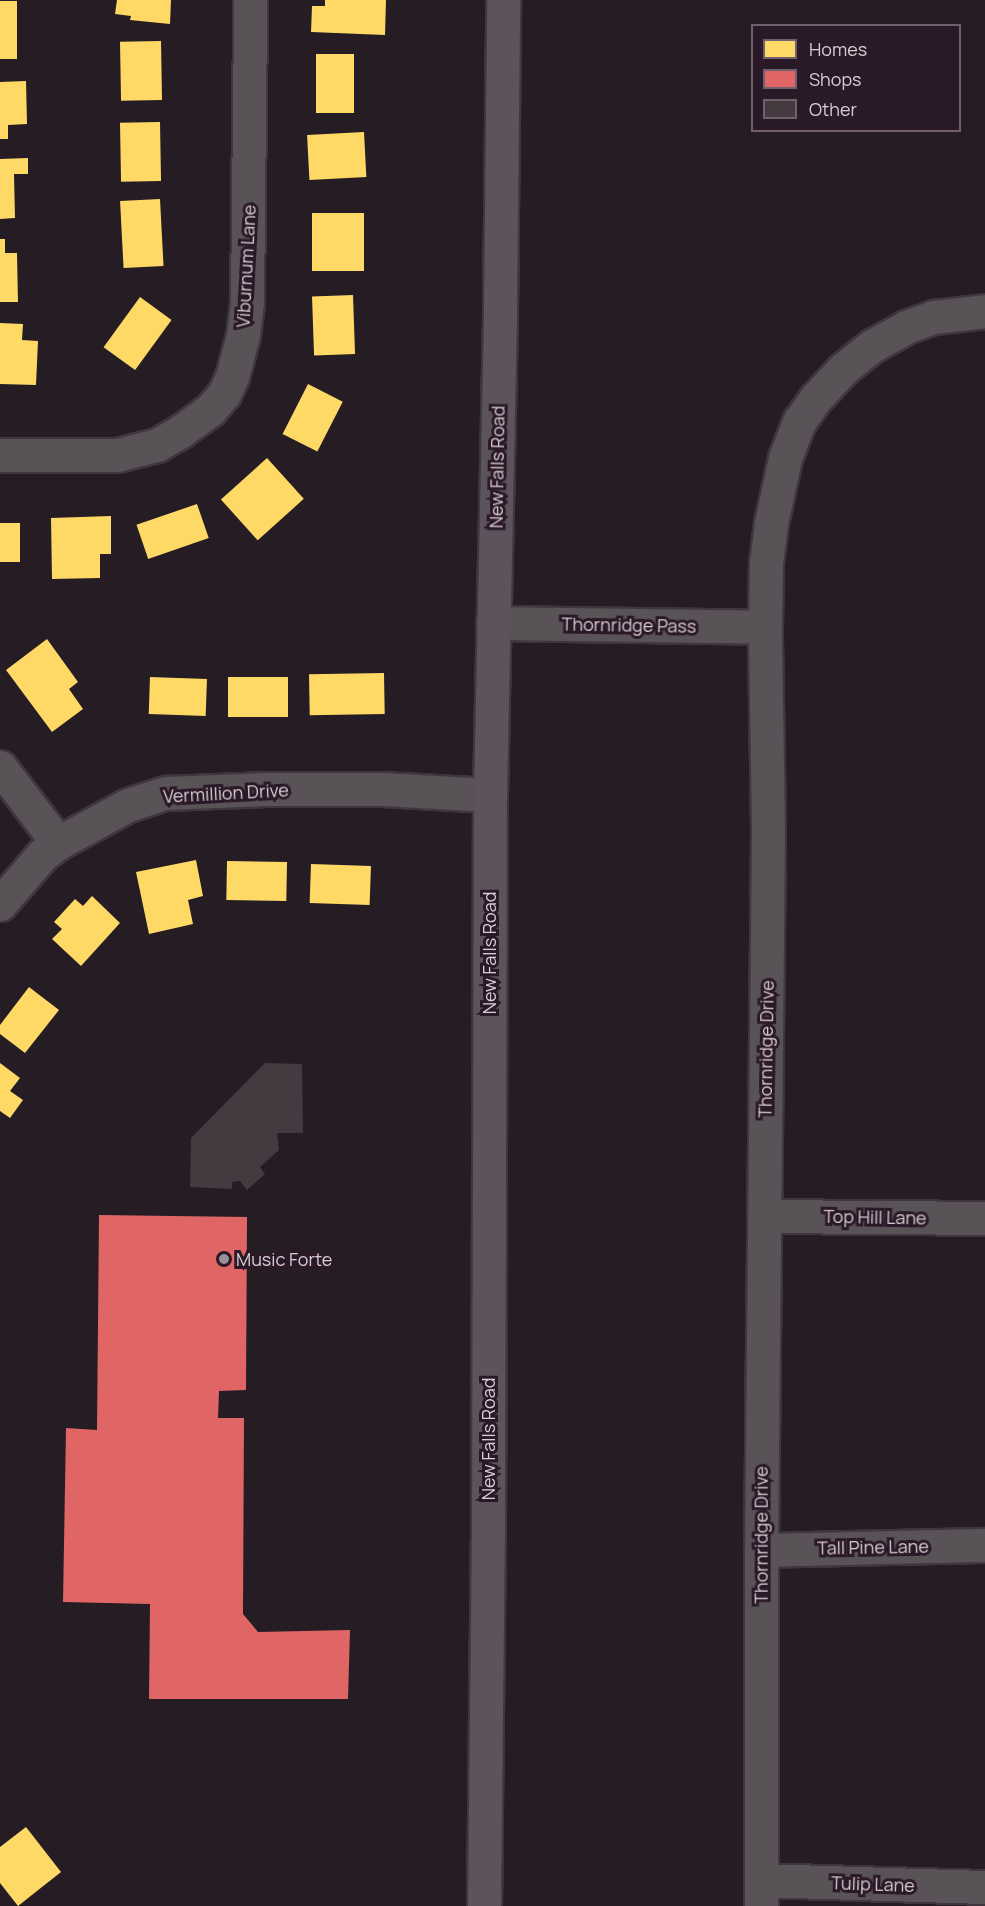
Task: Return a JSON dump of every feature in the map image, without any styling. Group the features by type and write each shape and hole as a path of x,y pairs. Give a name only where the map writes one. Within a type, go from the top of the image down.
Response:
{"main road":[{"name":"New Falls Road","path":"484,1906 488,1552 490,795 500,310 503,0"}],"street":[{"name":"Viburnum Lane","path":"0,456 117,455 157,445 182,432 210,410 224,394 232,377 243,335 247,302 250,0"},
{"name":"Thornridge Drive","path":"761,1893 760,1550 768,829 765,627 766,563 771,523 785,458 800,423 811,406 842,370 872,346 906,327 934,317 985,311"},
{"name":"Thornridge Pass","path":"493,623 765,627"},
{"path":"0,767 58,843"},
{"name":"Vermillion Drive","path":"0,904 42,855 58,843 128,805 166,793 267,789 382,789 490,795"},
{"name":"Top Hill Lane","path":"764,1216 985,1218"},
{"name":"Tall Pine Lane","path":"760,1550 985,1545"},
{"name":"Tulip Lane","path":"761,1893 985,1887"}],"building: Homes":[{"path":"117,0 171,0 170,24 130,20 131,16 115,14"},
{"path":"325,0 386,0 385,35 311,32 312,6 325,6"},
{"path":"0,1 17,1 17,59 0,59"},
{"path":"161,41 162,100 121,101 120,42"},
{"path":"316,54 354,54 354,113 316,113"},
{"path":"26,81 27,124 8,125 8,139 0,139 0,82"},
{"path":"160,122 161,181 121,182 120,123"},
{"path":"364,132 366,177 309,180 307,135"},
{"path":"28,158 28,174 14,174 15,218 0,219 0,159"},
{"path":"160,199 164,266 124,268 120,201"},
{"path":"312,213 364,213 364,271 312,271"},
{"path":"0,239 5,239 5,253 17,253 18,302 0,302"},
{"path":"353,295 355,354 314,355 312,296"},
{"path":"140,297 172,320 135,370 104,347"},
{"path":"0,323 23,324 22,340 38,341 36,385 0,384"},
{"path":"308,384 343,402 317,452 283,434"},
{"path":"267,458 304,499 258,540 221,499"},
{"path":"197,504 209,538 148,559 136,525"},
{"path":"111,516 111,554 100,554 100,578 52,579 51,518"},
{"path":"0,523 20,523 20,562 0,562"},
{"path":"47,639 78,682 69,689 83,709 52,732 6,670"},
{"path":"384,673 385,714 310,715 309,674"},
{"path":"150,677 207,679 206,716 149,714"},
{"path":"228,677 288,677 288,717 228,717"},
{"path":"196,860 203,896 188,900 193,924 149,934 136,872"},
{"path":"227,861 287,862 286,901 226,900"},
{"path":"311,864 371,866 370,905 310,903"},
{"path":"92,896 120,923 81,966 52,939 62,929 54,922 75,899 83,906"},
{"path":"29,987 59,1010 25,1053 0,1034 0,1025"},
{"path":"0,1063 20,1078 10,1091 23,1100 10,1118 0,1111"},
{"path":"26,1827 61,1872 18,1906 0,1883 0,1847"}],"building: Shops":[{"path":"99,1215 247,1217 246,1390 219,1391 218,1418 244,1418 243,1614 258,1632 350,1630 348,1699 149,1699 150,1604 63,1602 66,1428 97,1430"}],"building: Other":[{"path":"265,1063 302,1064 303,1133 277,1133 279,1150 260,1167 265,1174 247,1190 240,1181 232,1182 232,1189 190,1187 191,1138"}],"place":[{"name":"Music Forte","path":"224,1259"}]}
